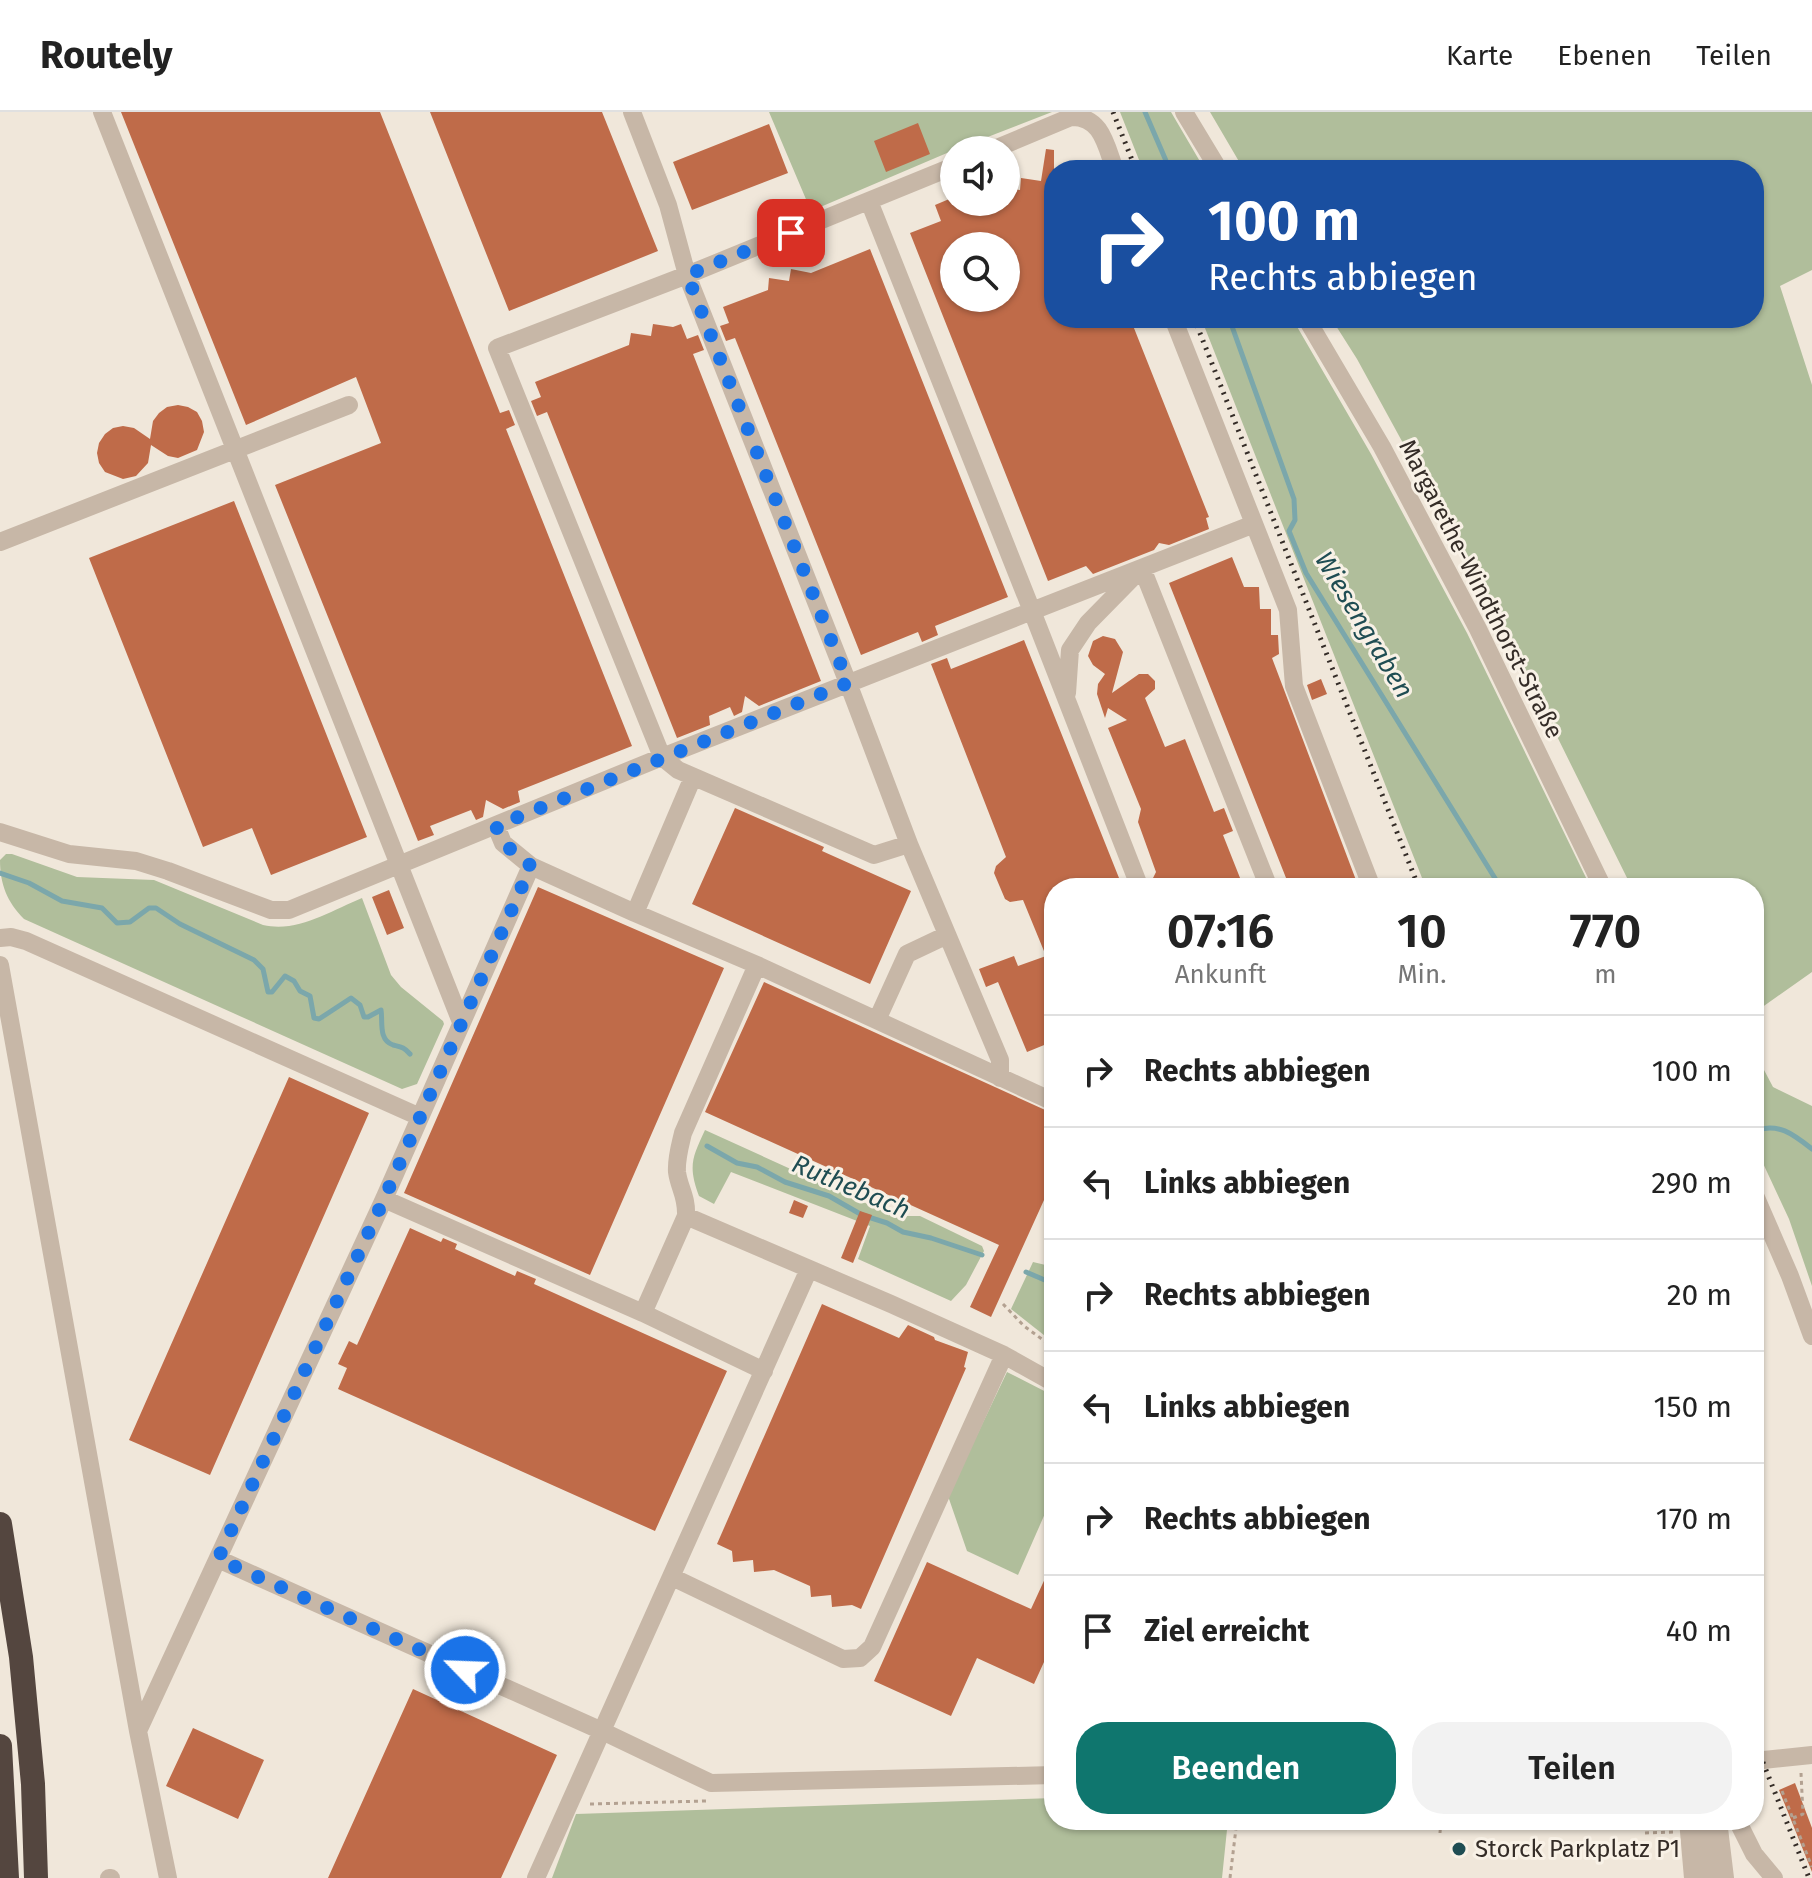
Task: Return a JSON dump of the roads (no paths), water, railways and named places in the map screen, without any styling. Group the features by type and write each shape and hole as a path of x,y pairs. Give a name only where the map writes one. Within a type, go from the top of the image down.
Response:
{"highway":[{"path":"0,1524 21,1657 33,1784 36,1878"},
{"path":"0,1746 7,1878"}],"street":[{"path":"102,112 461,1022"},
{"path":"632,112 668,205 687,275 945,936 1000,1060 1000,1078"},
{"path":"1184,112 1213,160"},
{"path":"1020,138 1071,117 1084,117 1095,123 1111,160"},
{"path":"909,844 874,855 693,777 669,765 662,757 497,348 687,275 940,172"},
{"path":"869,201 1136,878"},
{"path":"1177,328 1288,610 1294,686 1368,878"},
{"name":"Margarethe-Windthorst-Straße","path":"1312,328 1382,447 1478,629 1598,878"},
{"path":"0,542 349,405"},
{"path":"0,832 69,854 136,861 271,910 289,910 662,757 1254,524"},
{"path":"1067,697 1070,650 1088,623 1142,568"},
{"path":"1142,568 1265,878"},
{"path":"635,913 693,777"},
{"path":"496,826 503,843 531,866 757,965 1044,1098"},
{"path":"138,1731 384,1199 531,866"},
{"path":"877,1020 907,954 945,936"},
{"path":"0,938 26,941 420,1117"},
{"path":"0,965 138,1731 168,1878"},
{"path":"643,1313 686,1216 684,1191 677,1176 677,1158 683,1133 757,965"},
{"path":"384,1199 643,1313 764,1371"},
{"path":"686,1216 1004,1355 1044,1377"},
{"path":"1764,1216 1812,1336"},
{"path":"536,1878 809,1269"},
{"path":"672,1577 843,1659 860,1658 872,1647 1004,1355"},
{"path":"218,1559 711,1783 1044,1775"},
{"path":"1764,1760 1812,1755"},
{"path":"1685,1830 1693,1878"},
{"path":"1703,1830 1709,1878"},
{"path":"1719,1830 1725,1878"},
{"path":"1742,1830 1754,1854 1774,1878"}],"waterway":[{"name":"Wiesengraben","path":"1145,112 1166,160"},
{"name":"Wiesengraben","path":"1233,328 1294,499 1295,520 1289,531 1306,573 1495,878"},
{"name":"Ruthebach","path":"0,873 29,883 62,901 102,908 117,923 130,922 149,908 156,908 180,924 254,960 263,969 268,992 272,992 285,976 294,981 300,991 310,996 314,1018 319,1019 351,998 360,1005 364,1017 381,1010 385,1039 410,1054"},
{"name":"Wiesengraben","path":"1764,1129 1792,1134 1812,1149"},
{"name":"Ruthebach","path":"707,1146 737,1163 757,1167 785,1182 829,1196 862,1215 903,1232 982,1255"},
{"name":"Ruthebach","path":"1026,1272 1044,1280"}],"railway":[{"path":"1113,112 1132,160"},
{"path":"1198,328 1415,878"},
{"path":"1764,1765 1809,1878"}],"place":[{"name":"Storck Parkplatz P1","path":"1459,1849"}]}
